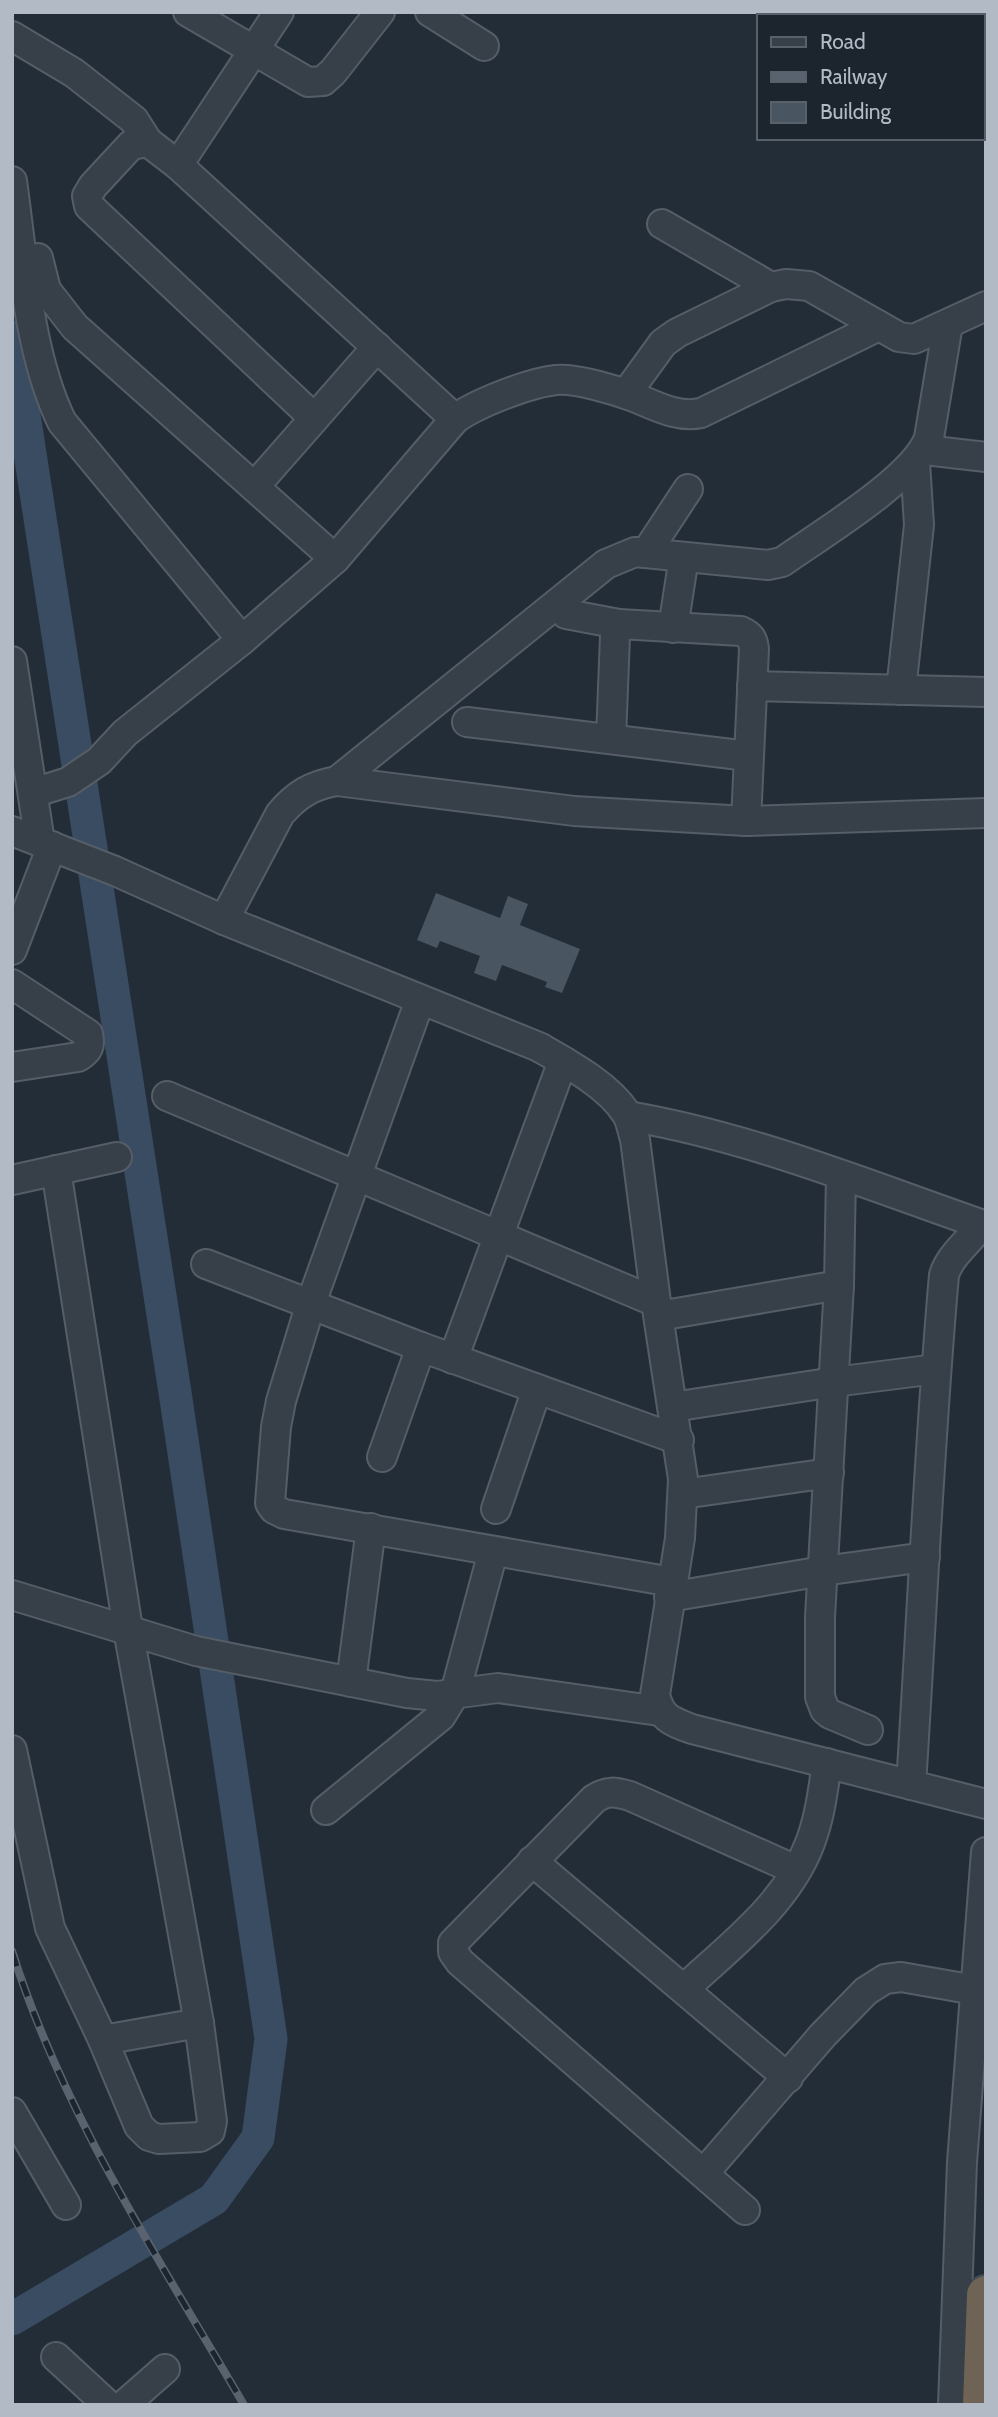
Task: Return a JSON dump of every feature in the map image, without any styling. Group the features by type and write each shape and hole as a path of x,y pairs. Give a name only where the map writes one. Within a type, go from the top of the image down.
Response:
{"highway":[{"path":"982,2405 986,2295"}],"street":[{"path":"188,12 308,82 323,80 333,72 380,12"},
{"path":"178,165 279,12"},
{"path":"430,12 484,46"},
{"path":"12,36 74,73 134,120 148,142 178,165 455,419"},
{"path":"148,142 131,145 93,186 87,196 89,206 314,418"},
{"path":"12,181 34,336 62,422 242,640"},
{"path":"662,224 771,287"},
{"path":"21,245 35,253 46,290 69,320 335,559"},
{"path":"626,394 663,343 677,333 771,287 786,284 809,286 899,337 914,339 986,306"},
{"path":"337,781 606,564 635,552 768,565 782,562 870,501 920,456 929,438 948,324"},
{"path":"33,793 68,782 99,761 125,733 242,640 335,559 455,419 481,403 555,380 568,380 626,394 679,414 701,413 879,326"},
{"path":"255,486 377,347"},
{"path":"920,456 986,457"},
{"path":"901,690 919,525 920,456"},
{"path":"646,552 688,489"},
{"path":"673,628 684,557"},
{"path":"566,614 619,624 741,631 749,635 754,649 746,821"},
{"path":"611,739 615,636 619,624"},
{"path":"12,661 33,793 55,848 12,950"},
{"path":"752,686 986,692"},
{"path":"467,722 748,756"},
{"path":"224,920 280,814 292,800 317,784 337,781 574,811 746,821 986,813"},
{"path":"12,831 115,871 224,920 538,1047 614,1097 628,1116 635,1139 679,1440 683,1493 680,1538 655,1695 659,1711"},
{"path":"12,984 88,1034 90,1043 87,1052 78,1057 12,1067"},
{"path":"420,1000 311,1303 281,1401 276,1427 270,1503 274,1509 284,1514 371,1528 671,1590 925,1557"},
{"path":"453,1359 563,1061"},
{"path":"167,1096 499,1234 658,1309 839,1286"},
{"path":"628,1116 672,1124 753,1145 984,1225 951,1258 944,1275 911,1785"},
{"path":"12,1180 117,1157"},
{"path":"12,1750 50,1928 103,2040 139,2126 149,2136 159,2139 200,2137 210,2131 212,2121 199,2023 128,1629 56,1170"},
{"path":"841,1175 839,1286 820,1617 821,1703 825,1710 836,1717 868,1730"},
{"path":"206,1264 453,1359 679,1440"},
{"path":"382,1457 421,1347"},
{"path":"673,1408 834,1382 936,1369"},
{"path":"496,1509 537,1389"},
{"path":"683,1493 829,1474"},
{"path":"351,1682 371,1528"},
{"path":"326,1810 441,1716 455,1693 493,1552"},
{"path":"12,1595 196,1651 424,1696 498,1688 659,1711 674,1722 692,1729 986,1804"},
{"path":"684,1989 767,1912 796,1870 810,1844 827,1763"},
{"path":"745,2210 460,1962 453,1952 453,1943 594,1799 603,1793 613,1791 630,1796 796,1870"},
{"path":"953,2405 961,2162 986,1852"},
{"path":"532,1861 788,2078"},
{"path":"704,2173 823,2035 866,1991 885,1979 901,1977 975,1990"},
{"path":"103,2040 199,2023"},
{"path":"12,2112 66,2205"},
{"path":"56,2357 108,2405"},
{"path":"124,2405 165,2369"}],"building":[{"path":"436,893 500,918 508,896 528,904 520,925 580,949 562,993 545,987 547,982 502,965 496,981 474,973 480,956 440,941 437,948 417,940"}],"waterway":[{"path":"12,337 176,1399 271,2039 258,2138 214,2199 12,2319"}],"railway":[{"path":"12,1951 33,2011 85,2128 244,2405"}]}
